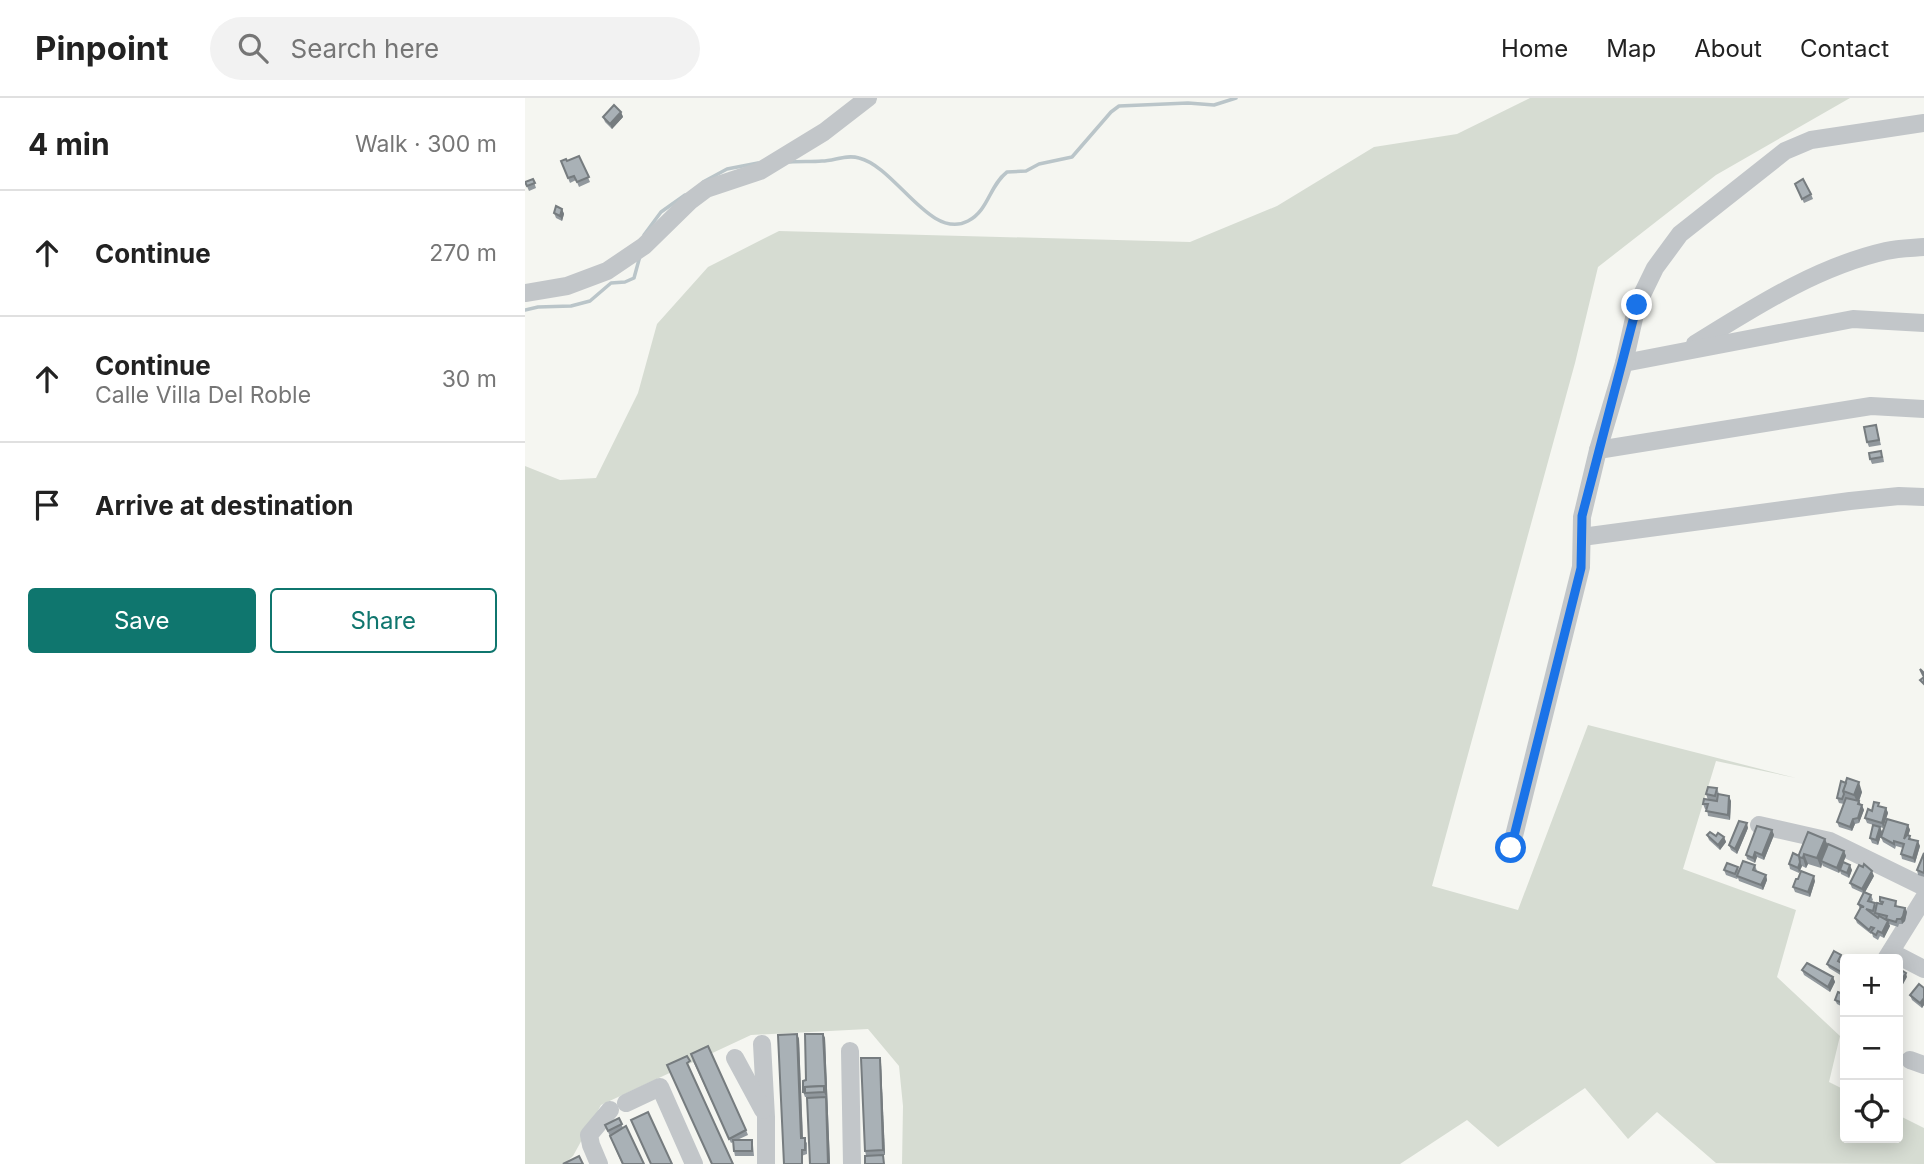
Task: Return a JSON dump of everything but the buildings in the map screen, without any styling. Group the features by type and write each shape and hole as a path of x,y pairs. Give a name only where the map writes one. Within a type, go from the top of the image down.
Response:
{"street":[{"path":"525,293 567,286 617,265 644,246 690,201 706,190 760,171 824,132 869,98"},
{"path":"1511,848 1581,568 1582,516 1598,450 1624,363 1637,305 1655,268 1680,234 1785,151 1811,140 1924,123"},
{"path":"1680,353 1759,305 1817,275 1889,250 1924,247"},
{"path":"1624,363 1853,319 1924,323"},
{"path":"1598,450 1871,406 1924,409"},
{"path":"1581,537 1899,496 1924,497"},
{"path":"1759,825 1830,841 1924,887"},
{"path":"1889,954 1924,898"},
{"path":"1903,961 1924,969"},
{"path":"762,1044 766,1164"},
{"path":"850,1051 852,1164"},
{"path":"735,1058 766,1117"},
{"path":"599,1164 590,1145 589,1135 618,1107 660,1087 694,1164"}],"shaded area":[{"path":"1530,98 1850,98 1716,175 1598,267 1575,363 1432,886 1518,910 1588,725 1796,778 1716,761 1683,869 1796,910 1777,977 1840,1036 1829,1082 1840,1088 1840,1143 1903,1143 1903,1118 1924,1128 1924,1164 1716,1163 1657,1112 1628,1139 1585,1088 1498,1147 1467,1120 1400,1164 902,1164 903,1106 899,1066 868,1029 751,1035 601,1105 573,1156 564,1164 525,1164 525,466 560,480 596,478 638,393 657,324 708,267 779,231 1190,242 1277,206 1374,147 1457,134"}],"waterway":[{"path":"790,162 859,158 886,174 927,212 940,221 954,224 968,221 975,216 1007,172 1026,171 1039,164 1072,157 1119,106 1188,103 1214,105 1236,98"},
{"path":"703,182 727,169 758,163"},
{"path":"644,235 661,212 685,195"},
{"path":"525,310 571,306 590,301 611,283 634,278 640,256"}],"route":[{"path":"1511,848 1581,568 1582,516 1637,305"}]}
